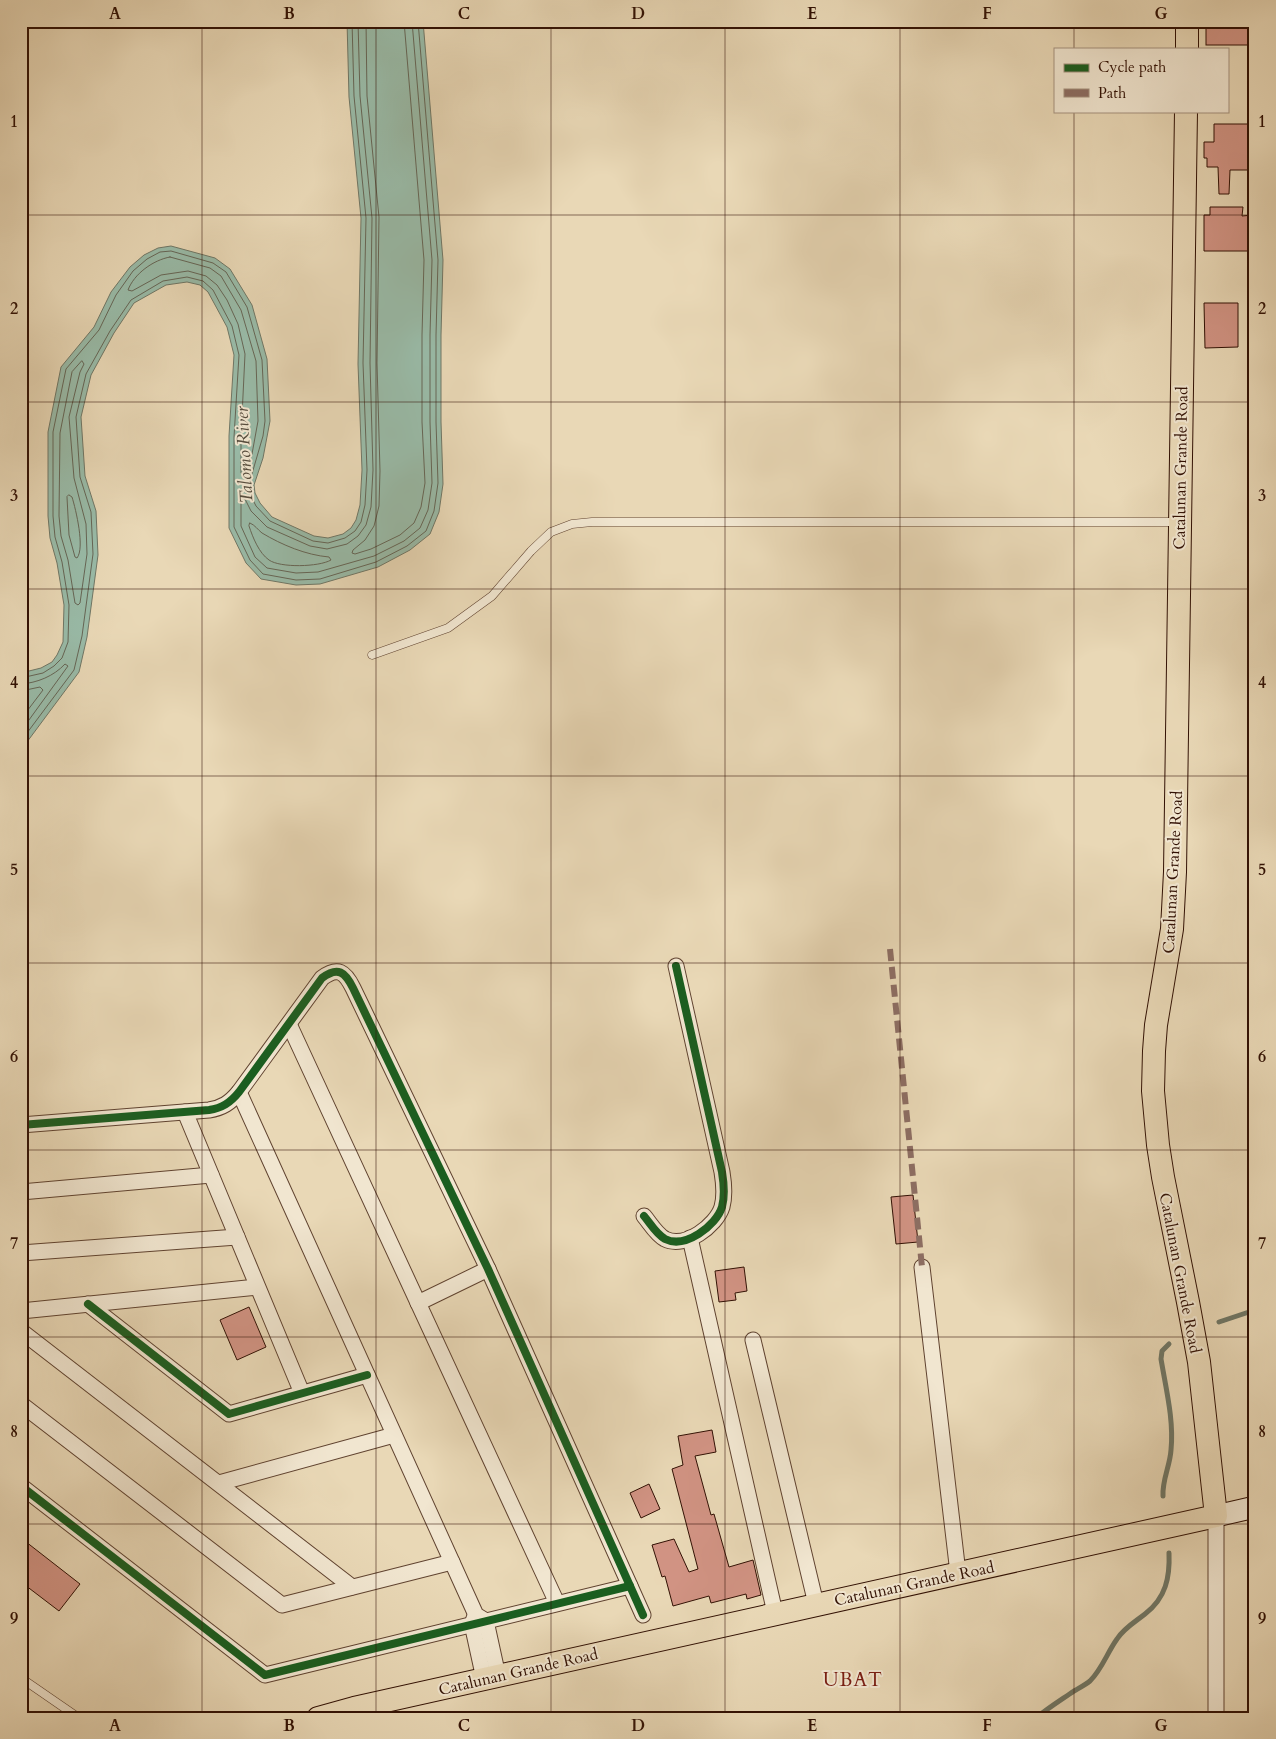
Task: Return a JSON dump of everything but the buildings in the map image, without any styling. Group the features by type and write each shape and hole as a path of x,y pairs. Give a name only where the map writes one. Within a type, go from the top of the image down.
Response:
{"main road":[{"path":"1187,21 1187,48"},
{"name":"Catalunan Grande Road","path":"318,1718 354,1708 775,1613 1216,1516 1198,1362 1158,1145 1153,1091 1154,1042 1172,929 1175,872 1186,112"},
{"path":"1216,1516 1255,1507"}],"street":[{"path":"644,1216 664,1238 672,1241 690,1238 713,1222 721,1210 724,1198 724,1187 676,966"},
{"path":"21,1125 220,1108 230,1102 239,1092 322,978 332,972 344,974 488,1269 643,1615"},
{"path":"289,1024 557,1603"},
{"path":"239,1092 478,1620 491,1677"},
{"path":"185,1112 302,1393"},
{"path":"21,1192 211,1175"},
{"path":"21,1253 237,1236"},
{"path":"690,1238 775,1613"},
{"path":"922,1267 958,1573"},
{"path":"418,1303 488,1269"},
{"path":"21,1311 257,1286"},
{"path":"88,1304 230,1414 367,1375"},
{"path":"21,1331 352,1587"},
{"path":"753,1340 816,1604"},
{"path":"21,1404 282,1605 452,1562"},
{"path":"219,1483 394,1435"},
{"path":"21,1486 265,1675 478,1620 630,1586"},
{"path":"1216,1516 1216,1718"}],"lane":[{"path":"372,655 448,628 492,596 531,551 551,532 572,524 592,522 1179,522"},
{"path":"21,1678 79,1718"}],"water":[{"name":"Talomo River","path":"347,21 423,21 443,260 441,422 443,484 439,512 430,534 410,550 378,567 320,584 296,585 261,579 246,563 229,528 229,436 234,355 227,327 208,292 200,285 187,282 166,285 134,303 114,333 91,375 81,417 85,476 96,511 98,555 87,637 79,672 21,750 21,673 41,668 52,662 63,642 64,605 57,563 50,538 48,516 48,432 61,367 94,327 111,292 130,267 144,255 158,248 171,246 215,258 230,269 252,305 267,359 270,421 263,458 254,485 255,493 260,503 272,517 314,536 328,538 343,534 351,528 356,520 360,505 362,470 358,364 361,218 349,97"}],"waterway":[{"path":"1255,824 1253,846 1255,869"},
{"path":"1219,1322 1255,1310"},
{"path":"1163,1496 1172,1439 1169,1405 1161,1359 1162,1351 1169,1344"},
{"path":"1036,1718 1090,1681 1120,1635 1158,1601 1167,1579 1169,1553"}],"marked path":[{"path":"890,949 922,1267"}],"cycle path":[{"path":"644,1216 662,1237 673,1241 681,1241 699,1234 707,1228 719,1214 724,1199 722,1172 676,966"},
{"path":"21,1125 218,1108 229,1102 239,1092 322,978 332,972 340,972 344,975 353,988 488,1269 643,1615"},
{"path":"88,1304 229,1414 367,1375"},
{"path":"21,1486 265,1675 630,1586"}],"district":[{"name":"UBAT","path":"853,1679"}]}
